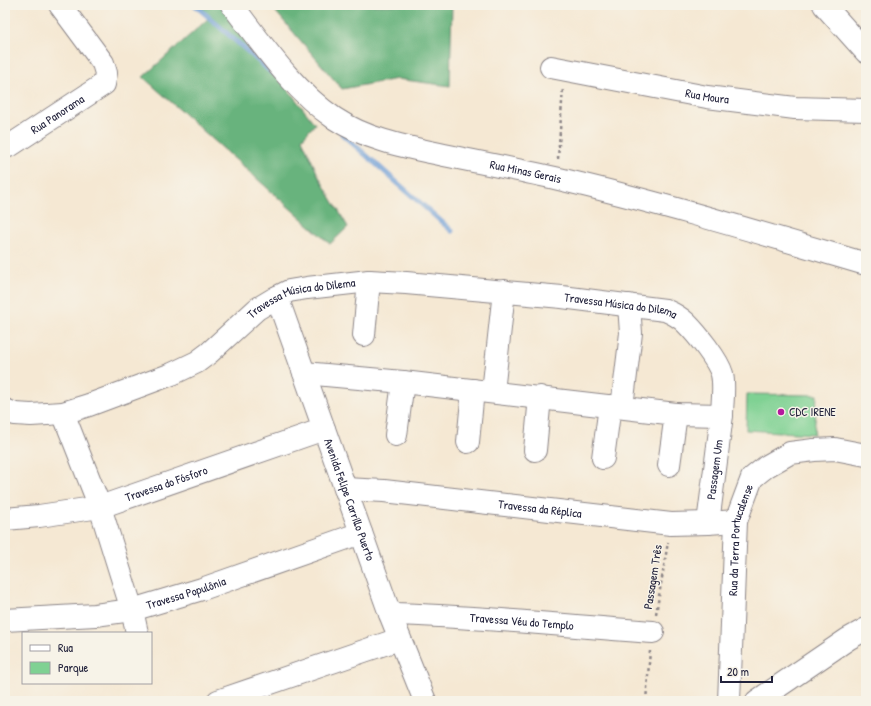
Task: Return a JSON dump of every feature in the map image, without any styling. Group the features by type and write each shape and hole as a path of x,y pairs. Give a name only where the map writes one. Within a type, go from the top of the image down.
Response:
{"street":[{"name":"Rua Panorama","path":"5,147 11,145 89,95 104,84 107,78 106,69 103,63 60,5"},
{"name":"Rua Minas Gerais","path":"232,5 288,75 311,100 335,118 386,142 556,178 641,199 770,235 866,264"},
{"path":"824,5 866,52"},
{"name":"Rua Moura","path":"558,68 707,97 795,108 866,110"},
{"path":"364,335 369,281"},
{"name":"Travessa Música do Dilema","path":"5,410 15,414 31,415 63,413 89,405 172,374 197,362 257,309 289,291 369,281 562,296 665,310 674,314 686,323 717,363 722,374 723,384 722,415"},
{"path":"468,442 483,391 504,291"},
{"name":"Avenida Felipe Carrillo Puerto","path":"277,297 399,640 425,701"},
{"path":"603,458 616,406 631,334 629,305"},
{"path":"304,373 540,397 676,414 722,415"},
{"path":"396,435 403,382"},
{"path":"535,450 540,397"},
{"path":"63,413 100,507 132,610 137,632"},
{"path":"669,465 676,414"},
{"name":"Passagem Um","path":"708,524 722,415"},
{"name":"Travessa do Fósforo","path":"5,519 100,507 324,429"},
{"name":"Rua da Terra Portucalense","path":"729,701 736,521 752,478 767,466 790,453 835,449 866,455"},
{"name":"Travessa da Réplica","path":"345,489 406,494 671,524 708,524 736,521"},
{"name":"Travessa Populônia","path":"5,620 95,615 132,610 202,589 361,533"},
{"name":"Travessa Véu do Templo","path":"390,614 531,622 653,632"},
{"path":"757,701 848,639 866,629"},
{"path":"218,701 399,640"}],"path":[{"path":"556,178 558,68"},
{"name":"Passagem Três","path":"646,701 653,632 671,524"}],"green space":[{"path":"200,5 222,5 315,124 302,139 319,177 348,227 330,244 143,77 210,17"},
{"path":"270,5 452,5 450,86 397,79 342,89"},
{"name":"CDC IRENE","path":"747,394 817,395 814,434 746,430"}],"waterway":[{"path":"195,5 271,72"},
{"path":"342,134 452,231"}],"place":[{"name":"CDC IRENE","path":"781,412"}]}
